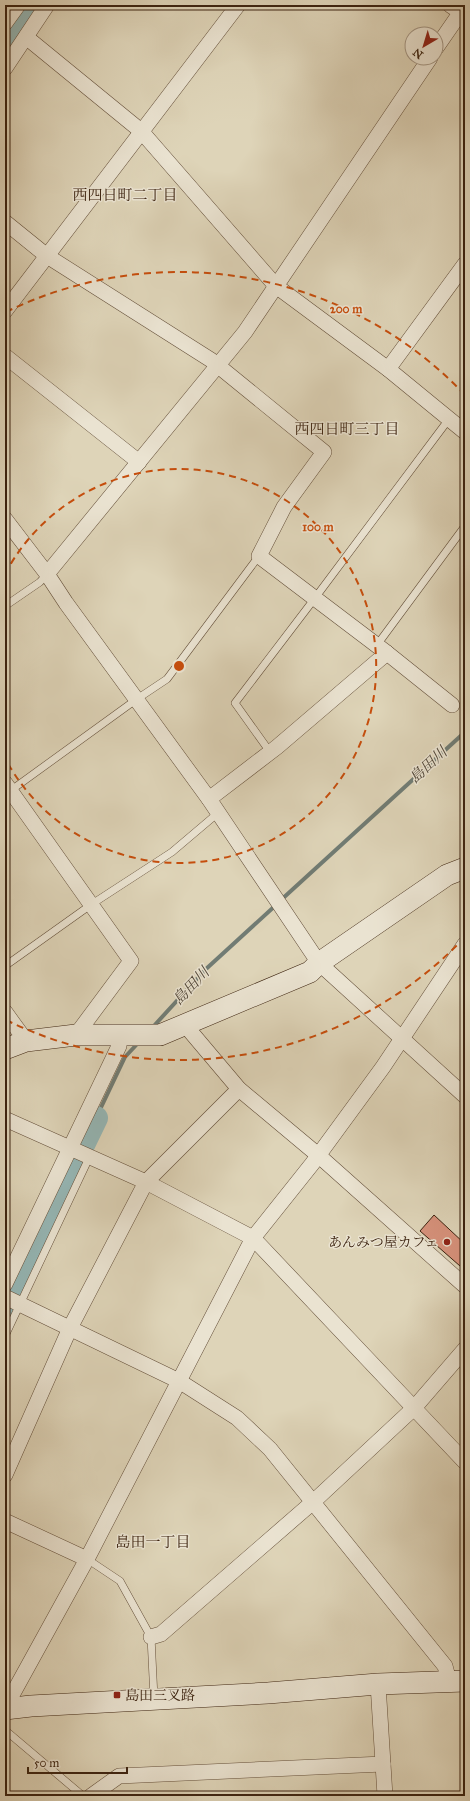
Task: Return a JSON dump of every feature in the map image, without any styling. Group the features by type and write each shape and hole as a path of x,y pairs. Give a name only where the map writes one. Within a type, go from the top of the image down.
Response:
{"street":[{"path":"5,23 18,5"},
{"path":"5,68 47,5"},
{"path":"5,311 238,5"},
{"path":"444,35 460,9"},
{"path":"26,37 141,131 276,286 388,369 465,432"},
{"path":"47,574 139,462 174,416 218,367 245,332 425,66"},
{"path":"5,222 47,256 210,360 257,396 324,452 284,507 259,556 382,649 452,705"},
{"path":"388,369 465,264"},
{"path":"5,356 139,462"},
{"path":"5,519 47,574 66,603 209,799 319,963 465,1096"},
{"path":"209,799 270,752 382,649"},
{"path":"7,790 92,904 131,961 76,1035"},
{"path":"5,1049 26,1041 76,1035 160,1036 310,972 319,963 447,875 465,868"},
{"path":"457,1681 378,1684 268,1693 7,1708 11,1697 88,1559 253,1238 318,1155 402,1039 465,944"},
{"path":"5,1012 26,1041"},
{"path":"185,1025 239,1089 318,1155 465,1286"},
{"path":"5,1284 119,1046 117,1035"},
{"path":"5,1474 70,1328 146,1182 239,1089"},
{"path":"5,1119 89,1158 146,1182 253,1238 465,1462"},
{"path":"14,1301 179,1381 237,1418 270,1448 457,1681"},
{"path":"151,1637 161,1634 313,1502 414,1408 465,1349"},
{"path":"5,1521 88,1559"},
{"path":"378,1684 385,1796"},
{"path":"91,1796 119,1776 383,1764"}],"lane":[{"path":"270,752 235,703 449,419"},
{"path":"382,649 465,526"},
{"path":"7,790 167,679 259,556"},
{"path":"5,606 40,582 47,574"},
{"path":"5,966 92,904 172,852 218,813"},
{"path":"5,1336 14,1301 89,1158"},
{"path":"88,1559 120,1581 151,1637 154,1700"},
{"path":"5,1730 83,1796"}],"building":[{"path":"434,1215 465,1244 465,1261 460,1266 420,1231"}],"waterway":[{"path":"5,42 31,5"},
{"name":"島田川","path":"281,900 465,732"},
{"name":"島田川","path":"152,1028 206,969 276,905"},
{"name":"島田川","path":"96,1118 125,1057 139,1042"},
{"name":"島田川","path":"5,1306 96,1118"}],"place":[{"name":"あんみつ屋カフェ","path":"447,1242"},
{"name":"島田三叉路","path":"117,1695"}],"district":[{"name":"西四日町二丁目","path":"125,195"},
{"name":"西四日町三丁目","path":"347,429"},
{"name":"島田一丁目","path":"153,1542"}]}
